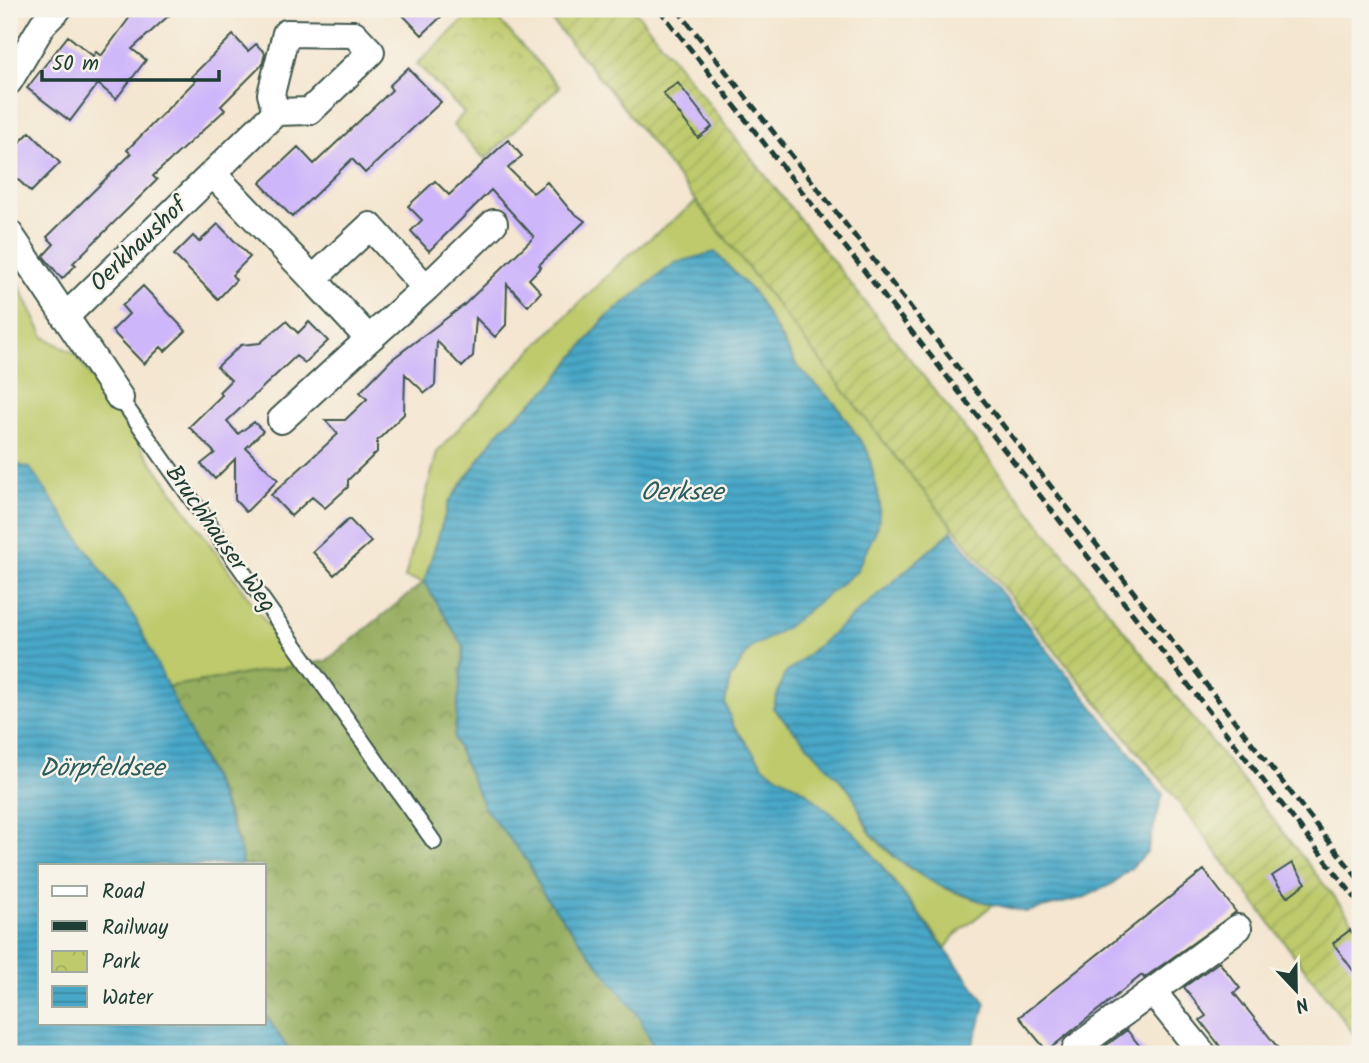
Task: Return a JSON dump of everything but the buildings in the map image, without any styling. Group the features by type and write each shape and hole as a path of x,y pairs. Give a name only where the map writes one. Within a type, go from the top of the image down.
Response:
{"street":[{"path":"9,81 43,24 58,9"},
{"name":"Oerkhaushof","path":"65,317 276,112"},
{"path":"213,174 369,339"},
{"path":"281,420 494,223"},
{"path":"313,279 370,226 426,288"},
{"name":"Bruchhauser Weg","path":"9,233 120,398"},
{"path":"1076,1048 1238,928"},
{"path":"1153,992 1203,1054"}],"lane":[{"name":"Bruchhauser Weg","path":"120,398 434,842"}],"green space":[{"path":"475,9 489,9 560,87 485,159 453,125 464,113 417,64"},
{"path":"542,9 634,9 1360,930 1360,1042 1167,787 898,460 612,93"},
{"path":"696,202 953,527 952,531 784,675 773,708 850,791 868,829 882,846 927,879 978,900 995,903 954,936 946,948 860,838 805,791 765,768 733,725 725,703 730,680 750,649 809,608 880,503 868,452 837,406 797,366 776,328 675,263 605,318 550,387 500,430 449,502 424,582 405,578 437,452 520,362 623,260"},
{"path":"9,265 44,337 75,354 297,666 166,687 135,618 30,469 9,462"},
{"path":"424,582 464,647 454,739 484,807 528,862 542,892 638,1015 657,1054 291,1054 266,1015 266,864 242,864 239,846 222,800 166,687 326,661"}],"water":[{"name":"Oerksee","path":"715,252 755,294 797,366 837,406 868,452 880,503 878,526 856,572 787,627 750,649 730,679 725,703 733,725 765,768 805,791 860,838 986,1003 970,1054 657,1054 638,1015 542,892 528,862 484,807 454,739 464,647 424,582 449,502 500,430 550,387 605,318 675,263"},
{"name":"Dörpfeldsee","path":"9,462 30,468 135,618 218,792 241,852 242,864 38,864 38,1024 266,1024 266,1015 291,1054 9,1054 9,896 16,873 9,823"},
{"path":"952,531 1163,794 1147,852 1112,884 1083,898 1026,912 980,901 936,884 898,860 870,832 851,792 773,708 784,675"}],"railway":[{"path":"659,9 1360,904"},
{"path":"677,9 1360,881"}]}
